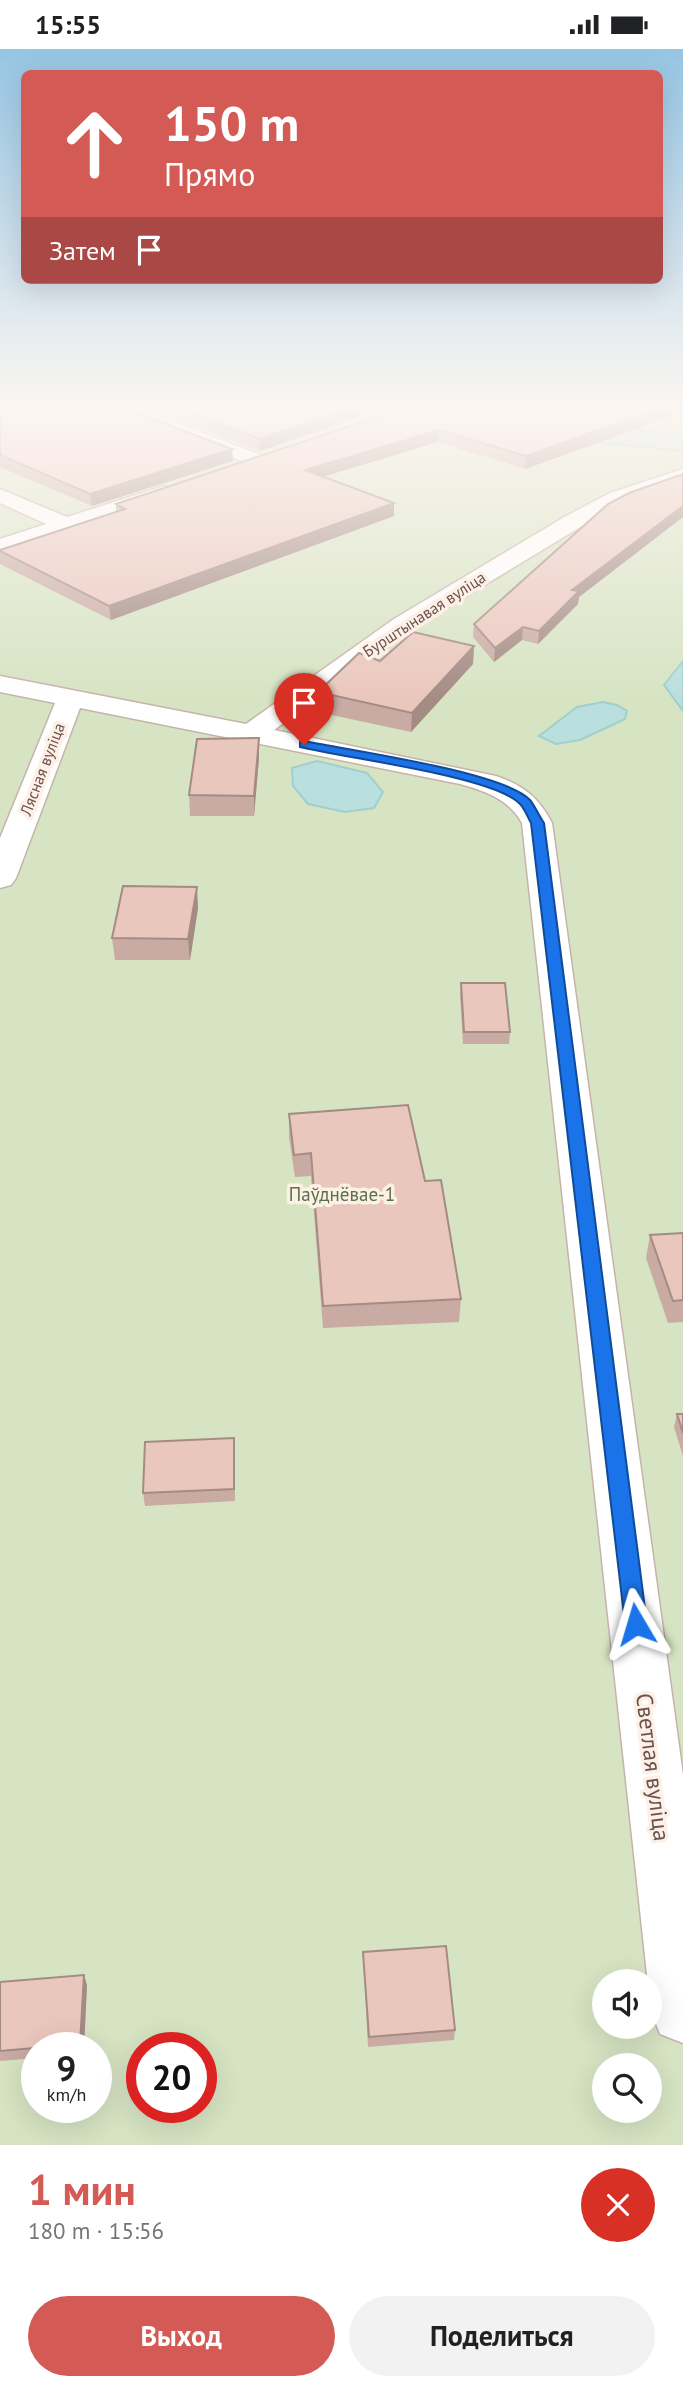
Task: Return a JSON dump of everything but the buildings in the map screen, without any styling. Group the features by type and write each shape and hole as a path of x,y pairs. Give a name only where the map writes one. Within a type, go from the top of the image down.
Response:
{"lane":[{"path":"22,505 65,524"},
{"path":"0,546 126,505"},
{"name":"Бурштынавая вуліца","path":"251,734 403,624 606,505"},
{"name":"Светлая вуліца","path":"0,684 69,700 463,776 513,793 524,801 537,823 683,2011"},
{"name":"Лясная вуліца","path":"0,878 69,700"}],"green space":[{"name":"Паўднёвае-1","path":"0,505 683,505 683,2145 0,2145"}],"water":[{"path":"683,661 683,711 664,685"},
{"path":"603,702 617,705 627,711 625,719 580,740 556,744 539,736 577,707"},
{"path":"317,761 367,773 383,792 374,808 345,812 308,804 293,786 292,768"}],"route":[{"path":"304,745 482,781 513,793 533,812 537,823 636,1624"}]}
